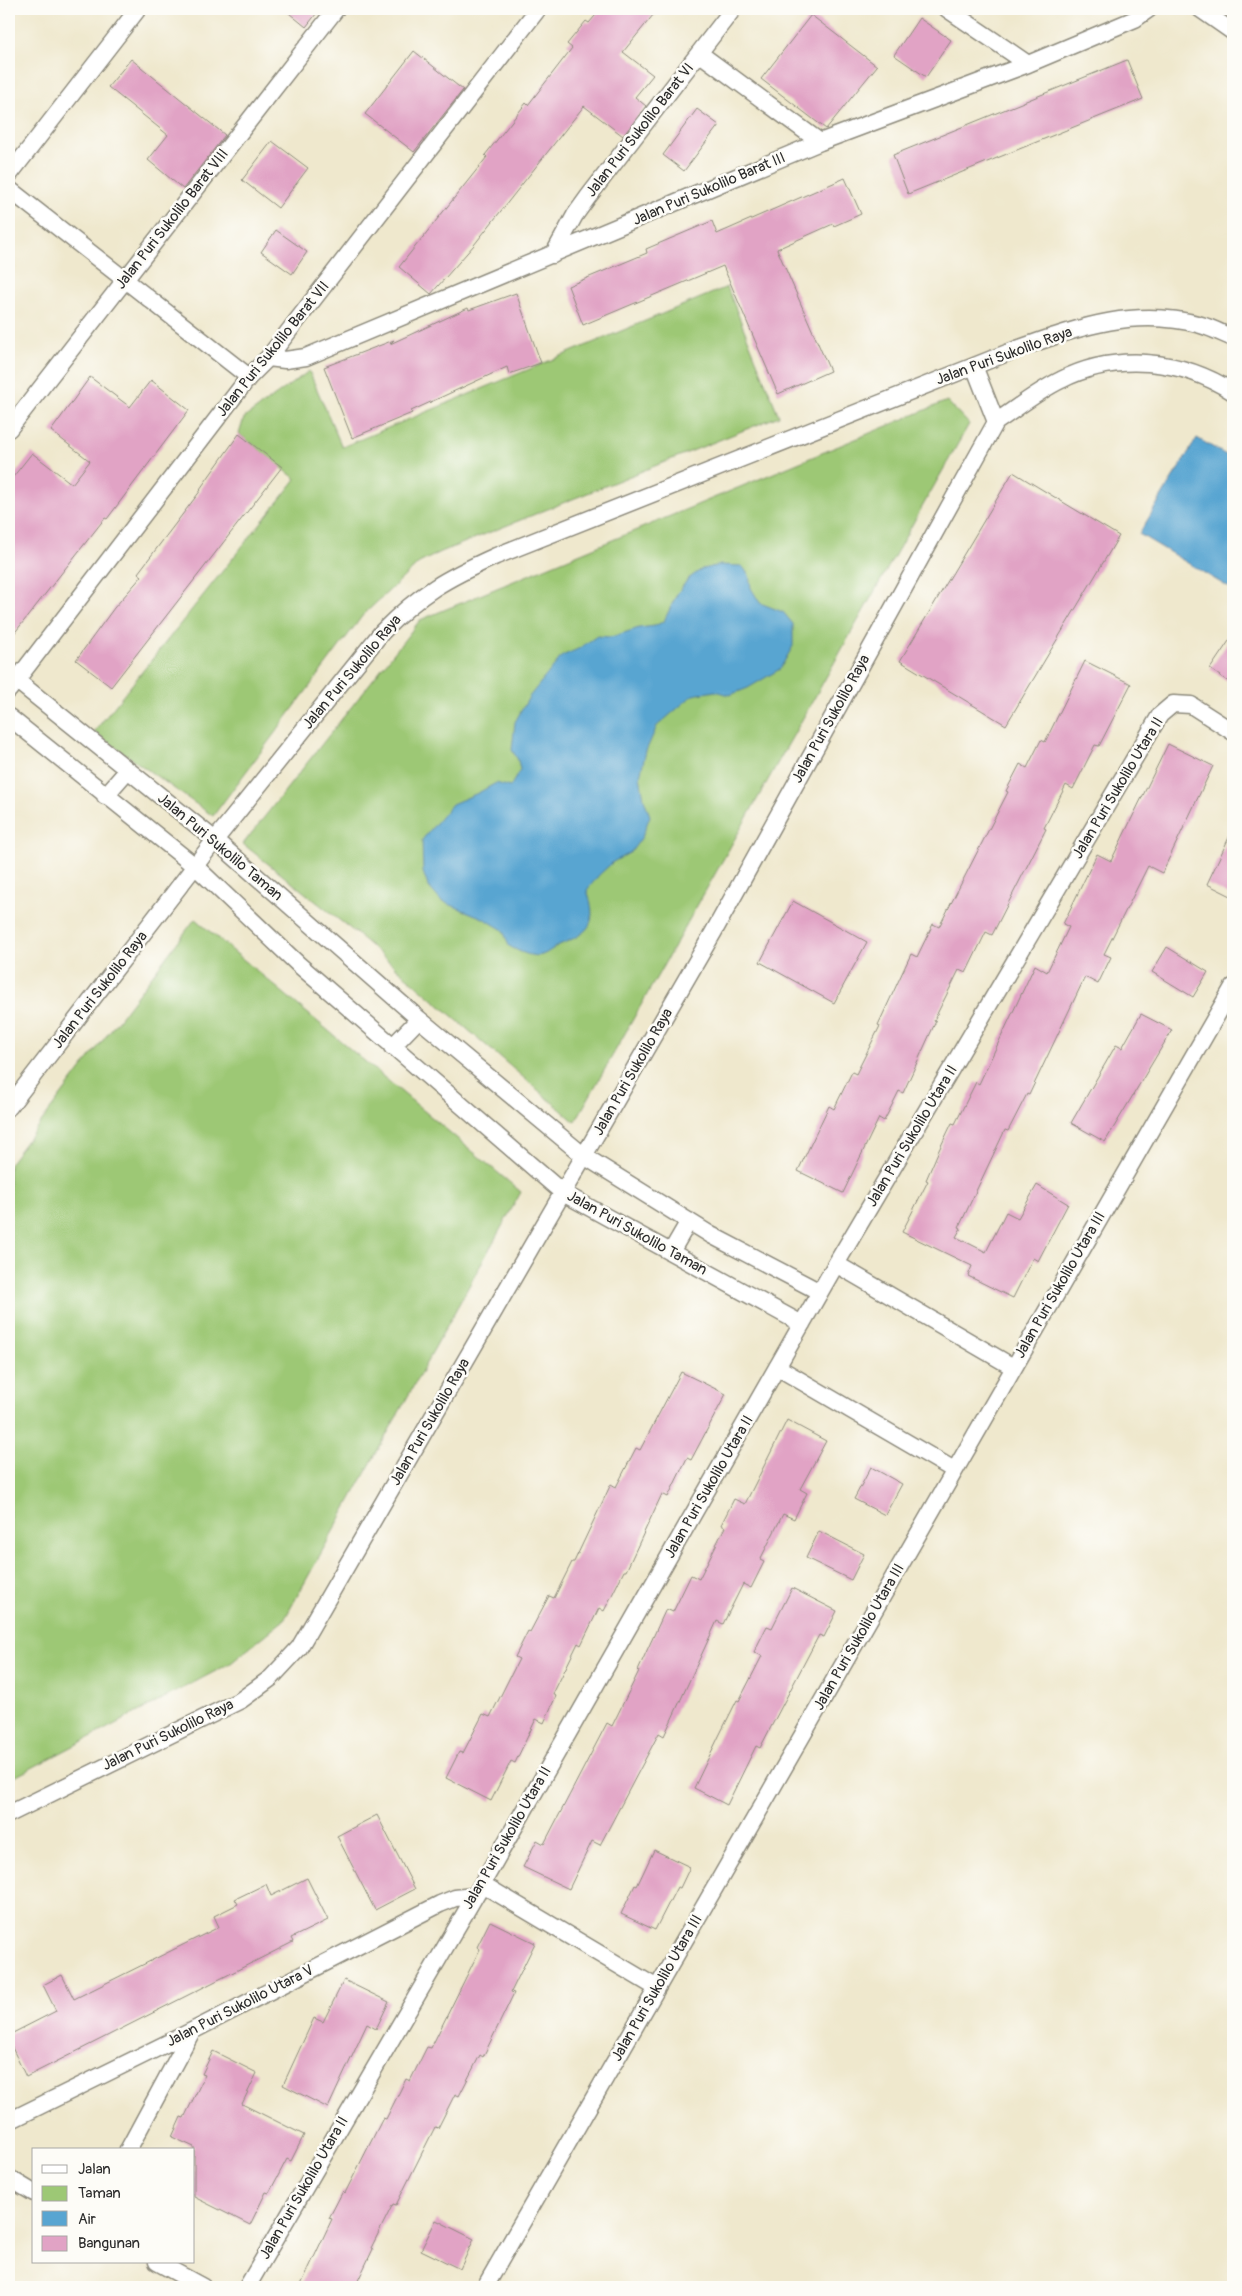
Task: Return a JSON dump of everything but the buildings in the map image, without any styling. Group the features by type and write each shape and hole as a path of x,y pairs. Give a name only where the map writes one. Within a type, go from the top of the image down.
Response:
{"street":[{"path":"9,175 138,9"},
{"name":"Jalan Puri Sukolilo Barat VIII","path":"9,430 336,9"},
{"name":"Jalan Puri Sukolilo Barat VII","path":"13,685 248,377 268,358 538,9"},
{"name":"Jalan Puri Sukolilo Barat VI","path":"553,255 579,209 733,9"},
{"path":"947,9 1028,64"},
{"name":"Jalan Puri Sukolilo Barat III","path":"268,358 286,360 306,357 820,142 1028,64 1135,19 1149,9"},
{"path":"1200,9 1233,32"},
{"path":"699,53 820,142"},
{"path":"9,189 248,377"},
{"name":"Jalan Puri Sukolilo Raya","path":"9,1107 196,868 215,840 382,632 406,607 430,589 496,556 974,366 1072,330 1118,319 1149,316 1203,325 1233,338"},
{"name":"Jalan Puri Sukolilo Raya","path":"9,1814 241,1700 281,1668 299,1648 717,925 996,422 1061,379 1088,370 1118,364 1147,362 1171,365 1191,371 1233,392"},
{"path":"974,366 996,422"},
{"name":"Jalan Puri Sukolilo Taman","path":"13,685 215,840 419,1019 584,1156 711,1235 820,1292"},
{"name":"Jalan Puri Sukolilo Utara II","path":"247,2287 478,1890 836,1264 1160,715 1173,704 1186,703 1233,732"},
{"name":"Jalan Puri Sukolilo Taman","path":"9,717 196,868 287,954 392,1047 468,1108 563,1192 802,1324"},
{"path":"105,796 127,771"},
{"name":"Jalan Puri Sukolilo Utara III","path":"485,2287 1233,986"},
{"path":"392,1047 419,1019"},
{"path":"671,1252 689,1221"},
{"path":"836,1264 1013,1367"},
{"path":"777,1367 954,1470"},
{"path":"478,1890 657,1988"},
{"name":"Jalan Puri Sukolilo Utara V","path":"9,2121 192,2031 440,1904 478,1890"},
{"path":"129,2148 192,2031"},
{"path":"9,2178 32,2191"},
{"path":"162,2264 203,2287"}],"green space":[{"path":"727,287 779,416 441,552 419,563 363,615 213,816 94,732 296,479 239,434 244,418 309,371 342,447"},
{"path":"947,401 969,424 575,1122 357,934 243,844 420,620"},
{"path":"195,919 521,1192 284,1620 231,1663 9,1780 9,1164"}],"water":[{"path":"1197,438 1233,459 1233,590 1139,534"},
{"path":"720,565 742,566 749,575 751,588 760,603 783,612 793,624 793,646 780,669 748,688 730,695 715,691 693,695 657,726 646,751 640,776 644,799 650,816 642,837 631,852 613,862 587,890 592,911 589,925 585,931 544,954 538,956 530,955 509,946 503,930 483,918 441,901 428,886 423,872 422,840 452,804 496,783 510,787 520,770 518,760 512,750 515,722 529,697 562,656 578,649 597,636 611,637 639,628 655,626 664,621 677,594 688,579 702,569"}]}
